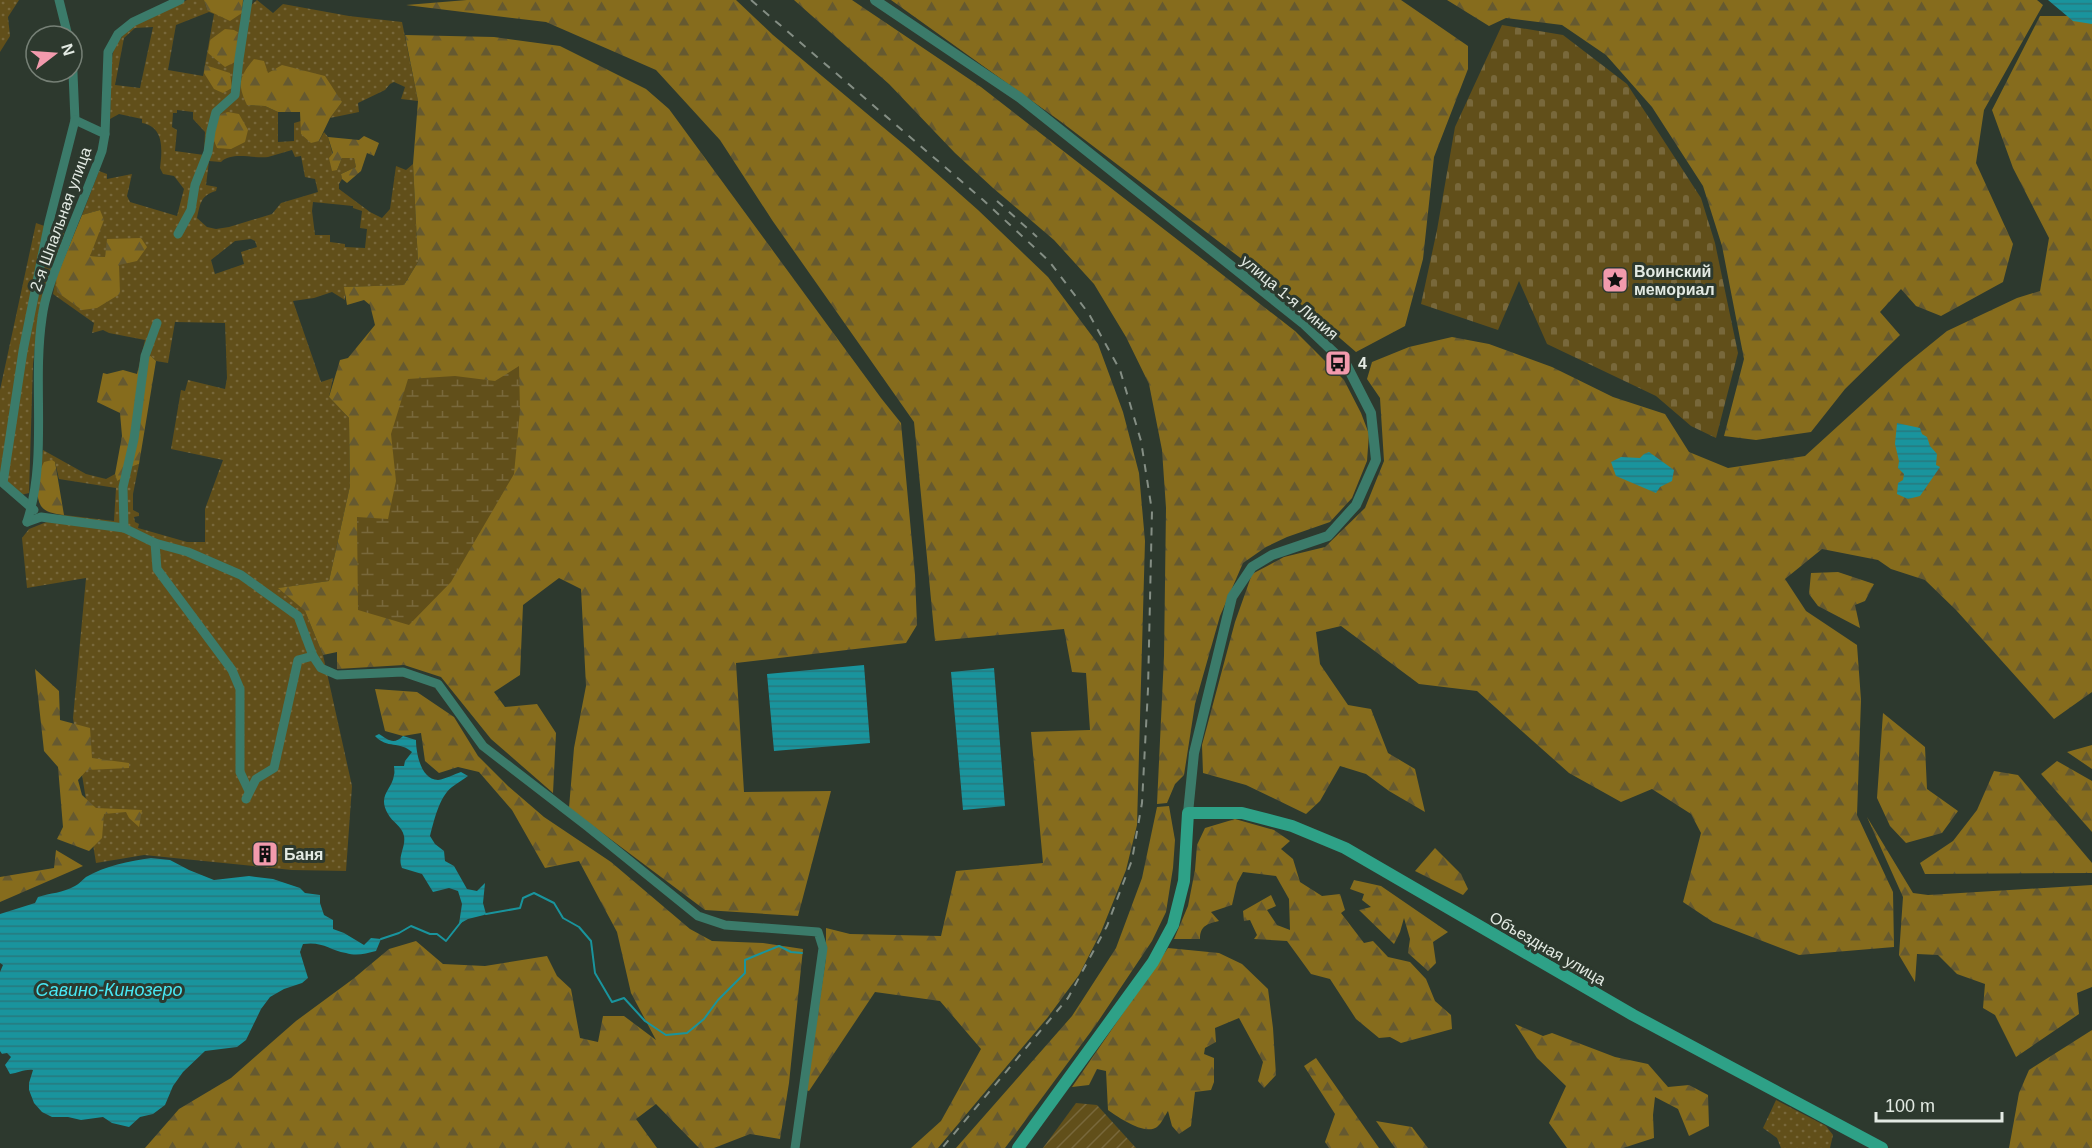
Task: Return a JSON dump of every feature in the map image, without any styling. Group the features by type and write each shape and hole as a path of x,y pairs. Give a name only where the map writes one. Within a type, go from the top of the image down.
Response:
{"main road":[{"path":"1018,1148 1153,962 1173,925 1184,881 1188,813"},
{"name":"Объездная улица","path":"1188,813 1242,813 1292,826 1345,848 1633,1015 1882,1148"}],"street":[{"path":"59,0 65,24"},
{"name":"2-я Шпальная улица","path":"41,517 27,522 32,507 39,450 37,358 42,316 53,277 102,151 105,134 108,52 118,34 133,22 180,0"},
{"path":"178,234 191,210 195,184 208,152 216,112 236,95 248,0"},
{"name":"улица 1-я Линия","path":"875,0 1019,97 1303,323 1346,364 1371,413 1376,460 1356,505 1328,536 1272,555 1252,567 1232,597 1194,753 1188,813"},
{"path":"73,84 75,120 50,222 23,351 3,483 41,517 124,528 155,543 188,552 241,575 298,616 321,668 337,675 403,672 438,684 483,746 698,916 725,925 818,932 823,948 795,1148"},
{"path":"75,120 105,134"},
{"path":"124,528 123,487 134,439 145,356 157,323"},
{"path":"155,543 157,568 232,670 240,689 240,772 248,795 256,778 274,768 298,660 314,656"}],"green space":[{"path":"0,0 19,0 8,17 10,36 0,52"},
{"path":"187,0 204,0 207,10 242,13 257,0 273,13 283,4 349,16 402,22 418,101 401,99 405,87 394,82 385,90 358,103 359,112 330,118 342,102 247,105 265,106 278,112 278,142 294,141 294,123 301,121 301,134 319,141 324,132 328,137 337,170 342,158 354,158 356,167 341,174 339,189 382,218 390,209 396,166 406,170 413,164 418,262 404,285 345,287 345,300 332,292 293,301 321,382 333,378 329,397 349,418 350,486 329,581 279,588 305,611 323,655 352,786 346,871 292,870 144,855 96,863 73,718 86,578 27,588 22,538 29,529 64,515 114,521 116,488 59,479 55,462 39,471 43,450 86,474 106,479 115,474 117,481 125,469 139,464 133,494 133,510 139,513 139,516 134,517 135,522 139,524 138,528 187,542 205,542 205,509 223,460 171,449 181,390 185,391 188,380 225,389 227,378 225,323 175,322 168,363 156,361 151,356 141,357 145,340 103,330 92,333 94,323 53,294 56,278 120,294 108,239 105,257 90,256 100,210 82,215 99,171 107,174 107,179 132,174 127,196 130,202 177,216 184,189 174,176 163,174 160,168 160,141 155,129 142,123 142,119 119,114 110,119 111,67 113,53 124,34 155,14","holes":["209,12 214,14 203,76 168,70 176,25","153,27 140,88 115,85 124,38 135,28","177,110 193,112 193,119 205,132 204,155 175,151 177,130 172,127 173,113 177,113","292,150 295,157 301,156 305,177 315,179 318,192 281,203 272,214 229,227 216,229 207,227 197,218 202,201 207,195 216,191 217,187 206,185 209,161 221,162 237,156 268,157","313,202 353,206 362,211 360,228 367,229 365,248 345,247 345,244 330,242 330,235 315,235","251,239 255,241 257,247 241,252 244,264 215,274 211,260 235,241"]},
{"path":"204,0 243,0 242,13 230,21 207,10"},
{"path":"467,0 736,0 773,35 978,210 1048,277 1098,344 1123,412 1139,473 1145,541 1137,825 1126,870 1101,932 1079,975 1048,1017 938,1148 911,1148 941,1121 981,1049 940,1001 875,992 809,1091 806,1090 826,958 826,928 850,934 941,936 956,871 1043,863 1031,732 1090,730 1086,673 1072,672 1064,629 935,641 914,422 772,220 720,140 656,70 546,22 406,5"},
{"path":"794,0 852,0 981,87 1295,331 1344,380 1361,413 1369,434 1367,461 1352,498 1330,522 1287,537 1266,547 1243,563 1220,616 1195,704 1184,775 1175,784 1167,803 1157,804 1164,656 1166,508 1162,450 1149,384 1126,337 1094,284 1054,240 955,153 889,84"},
{"path":"891,0 1401,0 1468,46 1468,69 1434,157 1423,259 1405,326 1356,352 1297,301 1060,121"},
{"path":"1447,0 2037,0 2043,5 1984,110 1976,163 2013,244 2003,282 1941,316 1916,306 1901,289 1880,312 1900,335 1845,389 1811,432 1756,440 1724,436 1744,359 1722,246 1703,186 1652,107 1606,55 1562,25 1506,18 1489,26"},
{"path":"2040,16 2092,16 2092,692 2054,719 1956,610 1925,580 1891,569 1878,560 1822,549 1785,579 1806,611 1857,645 1861,700 1857,815 1893,892 1894,947 1799,955 1713,922 1683,902 1701,833 1691,814 1652,789 1621,802 1569,773 1477,691 1419,684 1341,626 1316,632 1320,664 1348,705 1371,709 1388,753 1415,769 1425,812 1389,791 1366,774 1340,766 1320,801 1306,814 1246,785 1203,773 1202,745 1235,622 1252,574 1284,557 1325,547 1365,508 1384,461 1380,398 1367,379 1372,362 1409,347 1452,337 1489,344 1552,367 1613,397 1665,414 1689,452 1728,468 1805,456 1905,365 1947,331 2017,298 2040,291 2049,238 2013,168 1992,110"},
{"path":"1502,25 1563,35 1627,84 1701,198 1715,243 1738,353 1716,438 1691,426 1656,396 1547,344 1519,281 1498,330 1421,304 1455,127"},
{"path":"225,29 239,33 235,62 225,67 208,53 210,40"},
{"path":"405,35 494,37 560,46 646,89 669,109 901,423 915,575 917,625 906,643 736,663 744,792 831,791 798,916 705,910 569,808 574,748 586,686 581,589 559,578 523,605 520,675 494,692 505,707 537,704 556,733 553,793 491,739 441,677 404,665 337,669 337,652 323,655 305,611 278,588 329,581 350,486 349,418 329,397 340,360 348,358 375,325 370,305 364,300 347,305 344,287 404,285 418,262 413,164 418,101"},
{"path":"254,59 264,61 268,73 282,65 325,76 342,102 330,118 319,141 311,143 301,134 300,112 278,112 265,106 247,105 241,81"},
{"path":"205,65 230,73 232,88 223,93 214,89 204,73"},
{"path":"228,112 239,114 248,130 245,142 231,149 217,148 213,138 218,115"},
{"path":"364,136 379,143 374,156 367,153 361,171 347,183 342,179 341,174 356,167 354,158 342,158 337,170 332,171 329,158 333,153 328,137 359,140"},
{"path":"100,210 104,220 90,256 105,257 107,239 141,238 147,247 137,261 119,265 120,294 97,308 82,310 57,292 56,278 82,215"},
{"path":"36,223 64,233 39,313 33,364 29,493 21,495 0,478 0,390"},
{"path":"151,356 156,361 139,464 125,469 122,478 117,481 115,474 122,436 120,413 97,402 103,373 123,370 137,374 141,357"},
{"path":"519,366 520,410 514,474 451,582 409,625 358,610 357,517 388,519 396,481 391,434 408,379 455,376 495,381"},
{"path":"52,460 55,462 64,515 51,513 41,506 39,501 37,490 40,472 44,462"},
{"path":"1838,572 1874,584 1865,601 1855,605 1860,628 1818,606 1809,594 1811,573"},
{"path":"35,669 59,691 60,720 90,728 92,758 129,763 129,768 87,770 78,780 82,795 96,808 142,810 139,827 126,812 104,814 102,838 89,851 57,839 63,827 58,767 44,751"},
{"path":"375,689 417,692 454,717 478,756 508,786 544,817 611,862 690,929 712,941 763,943 803,949 789,1083 780,1139 750,1134 714,1148 699,1148 656,1104 636,1119 657,1148 145,1148 179,1109 231,1078 296,1021 389,949 416,941 443,964 485,966 547,956 557,976 571,989 580,1038 598,1042 603,1016 624,1016 656,1040 631,993 617,932 579,861 545,868 512,810 479,772 458,767 439,773 425,761 421,733 403,736 385,731"},
{"path":"1883,713 1925,747 1927,789 1958,811 1942,833 1906,843 1890,826 1877,798"},
{"path":"2092,745 2092,769 2067,752"},
{"path":"2057,761 2092,781 2092,832 2041,774"},
{"path":"1994,771 2018,775 2092,863 2092,873 1925,874 1920,863 1953,841 1977,810"},
{"path":"1169,806 1175,840 1173,868 1166,912 1152,941 1095,1026 1005,1148 956,1148 1072,1016 1116,948 1142,878 1157,807"},
{"path":"1867,817 1913,893 1928,895 2092,885 2092,987 2077,993 2079,1014 2016,1057 1995,1015 1983,1008 1985,984 1957,974 1938,955 1917,954 1915,982 1899,955 1903,897"},
{"path":"1235,819 1274,830 1290,841 1281,849 1293,859 1300,882 1322,896 1340,894 1345,910 1341,913 1364,943 1373,941 1388,957 1410,962 1426,979 1435,1001 1451,1015 1452,1029 1401,1043 1390,1037 1379,1038 1356,1019 1330,979 1311,974 1287,941 1254,939 1257,935 1250,920 1244,921 1243,911 1271,895 1276,906 1267,910 1277,925 1290,930 1289,899 1276,876 1243,872 1237,883 1232,905 1211,912 1219,921 1203,928 1200,939 1174,939 1188,906 1197,845 1205,828"},
{"path":"1435,848 1461,874 1468,889 1463,895 1415,871"},
{"path":"56,850 83,866 0,902 0,877 54,868"},
{"path":"1354,880 1381,886 1448,932 1433,942 1436,963 1428,971 1408,953 1410,939 1404,918 1394,944 1359,910 1371,907 1362,900 1364,894 1350,889"},
{"path":"1168,948 1219,953 1242,964 1268,989 1276,1075 1264,1088 1258,1081 1263,1062 1239,1018 1215,1028 1216,1042 1205,1048 1204,1054 1214,1058 1214,1082 1211,1090 1195,1092 1191,1126 1179,1134 1172,1126 1168,1111 1157,1127 1146,1129 1108,1110 1106,1071 1097,1069 1089,1085 1072,1087"},
{"path":"1515,1024 1543,1036 1552,1033 1615,1057 1648,1064 1668,1087 1689,1085 1708,1095 1709,1126 1689,1136 1678,1109 1655,1097 1654,1138 1623,1148 1567,1148 1549,1123 1566,1086 1537,1058"},
{"path":"2092,1030 2092,1148 2009,1148 2019,1093 2029,1070"},
{"path":"1316,1058 1379,1148 1329,1148 1325,1142 1335,1114 1304,1066"},
{"path":"1776,1100 1826,1126 1833,1135 1830,1148 1781,1148 1777,1138 1763,1128"},
{"path":"1076,1103 1097,1105 1136,1148 1043,1148"},
{"path":"1376,1121 1412,1127 1428,1148 1395,1148"}],"water":[{"path":"2048,0 2092,0 2092,24 2073,21"},
{"path":"1897,423 1920,428 1937,454 1936,465 1940,467 1920,496 1908,499 1897,494 1898,483 1903,480 1904,474 1898,468 1899,461 1895,444"},
{"path":"1649,452 1674,470 1672,481 1660,487 1656,493 1616,476 1611,462 1621,457 1640,458"},
{"path":"864,665 870,743 774,751 767,674"},
{"path":"994,668 1005,806 963,810 951,672"},
{"path":"379,734 391,741 403,736 416,740 421,765 427,776 432,779 438,780 461,772 468,776 447,791 430,836 435,844 444,851 445,861 454,866 467,889 477,891 485,883 483,903 486,914 459,924 462,904 458,891 449,888 433,892 422,874 402,868 400,860 404,836 388,814 384,802 393,780 394,766 404,766 412,752 380,740 375,736"},
{"name":"Савино-Кинозеро","path":"151,858 170,860 214,880 249,876 273,879 300,888 305,893 320,895 324,915 333,920 333,929 364,945 371,938 381,939 376,951 361,954 340,952 316,944 303,944 300,952 308,978 270,997 261,1009 246,1040 237,1047 205,1051 183,1072 173,1086 165,1105 153,1114 140,1117 129,1127 112,1123 103,1117 81,1120 52,1117 42,1112 34,1103 29,1090 33,1070 10,1074 5,1065 11,1057 0,1051 0,972 3,965 0,963 0,914 35,903 38,897 61,892 101,870 126,862"}],"waterway":[{"path":"486,914 520,908 523,898 534,893 554,903 563,918 579,927 591,941 595,973 612,1002 624,998 645,1021 666,1035 687,1033 704,1019 718,1000 745,973 745,960 779,946 791,952 802,953"},
{"path":"381,939 411,926 430,934 437,934 446,941 461,922"}],"railway":[{"path":"751,0 982,199 1049,261 1089,314 1120,370 1141,441 1152,511 1148,689 1142,803 1132,860 1107,926 1068,998 942,1148"},
{"path":"997,201 1037,237"}],"place":[{"name":"Воинский мемориал","path":"1615,280"},
{"name":"4","path":"1338,363"},
{"name":"Баня","path":"265,854"}]}
